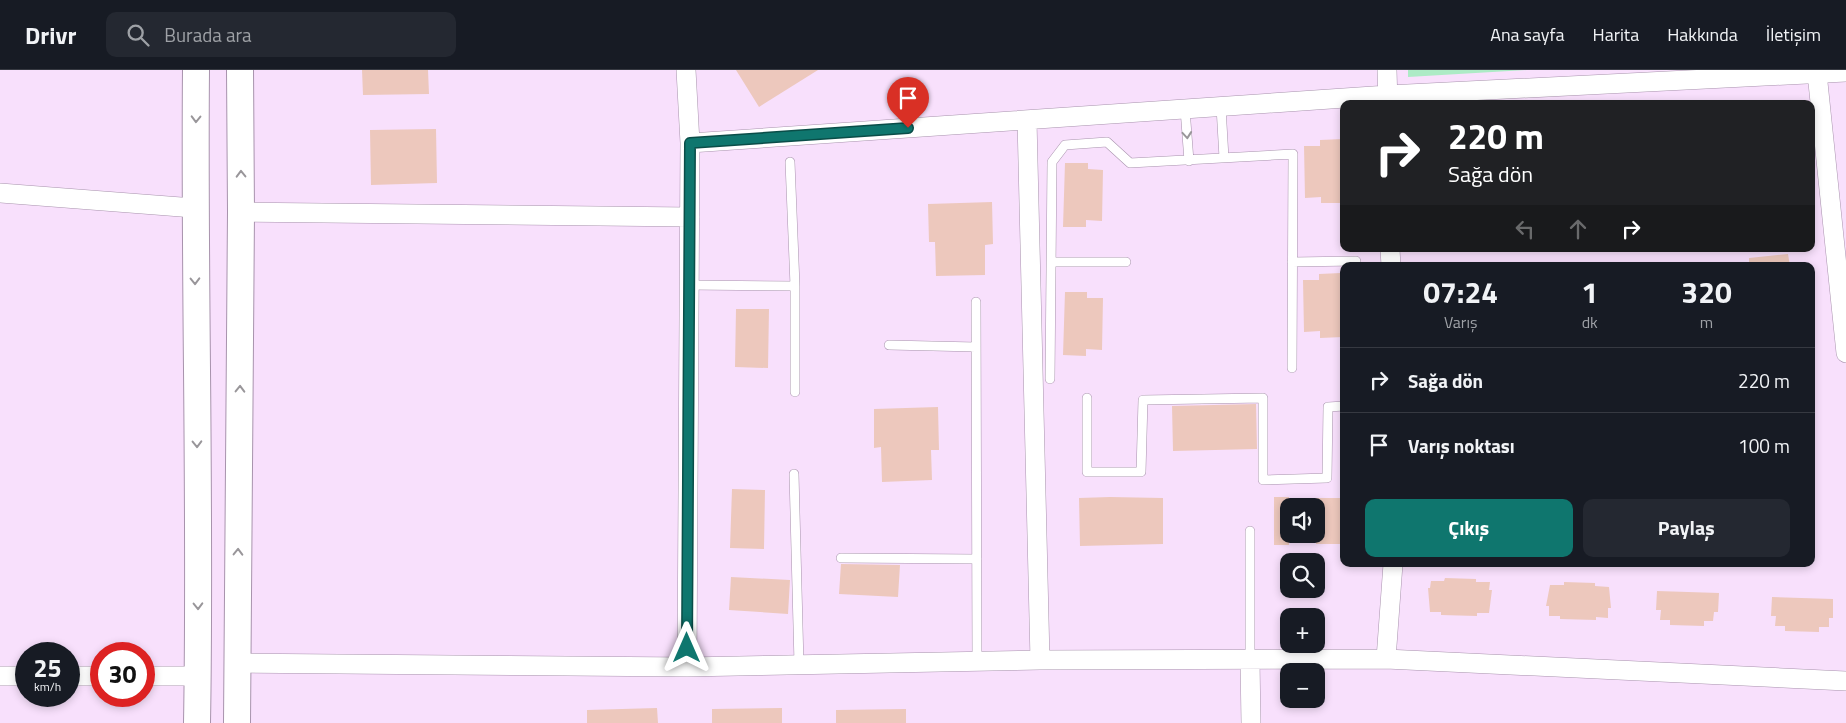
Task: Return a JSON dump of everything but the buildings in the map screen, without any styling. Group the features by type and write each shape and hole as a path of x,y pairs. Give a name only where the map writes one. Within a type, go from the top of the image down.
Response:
{"main road":[{"path":"196,70 194,208 197,723"},
{"path":"236,723 241,212 240,70"}],"street":[{"path":"686,70 690,143 687,667"},
{"path":"1387,70 1388,100 1702,74 1846,72"},
{"path":"1816,73 1846,353"},
{"path":"690,143 1185,109 1340,102"},
{"path":"1027,120 1040,660"},
{"path":"0,193 194,208"},
{"path":"241,212 690,217"},
{"path":"1386,659 1393,567"},
{"path":"237,663 687,667 1040,660 1250,661 1386,659 1846,681"},
{"path":"1250,661 1250,723"},
{"path":"0,676 15,676"},
{"path":"155,676 198,676"}],"lane":[{"path":"1221,107 1224,158"},
{"path":"1185,109 1189,161"},
{"path":"1050,379 1052,162 1065,145 1107,142 1130,163 1293,154 1292,368"},
{"path":"790,162 795,286 795,392"},
{"path":"1292,262 1356,261"},
{"path":"1051,262 1126,262"},
{"path":"689,285 795,286"},
{"path":"976,302 977,661"},
{"path":"889,345 976,347"},
{"path":"1087,398 1087,472 1141,472 1143,400 1263,398 1263,480 1327,478 1328,407 1340,406"},
{"path":"794,474 799,664"},
{"path":"1250,531 1250,661"},
{"path":"841,558 977,559"}],"green space":[{"path":"1408,70 1527,70 1408,77"}],"route":[{"path":"687,648 690,143 908,128"}]}
